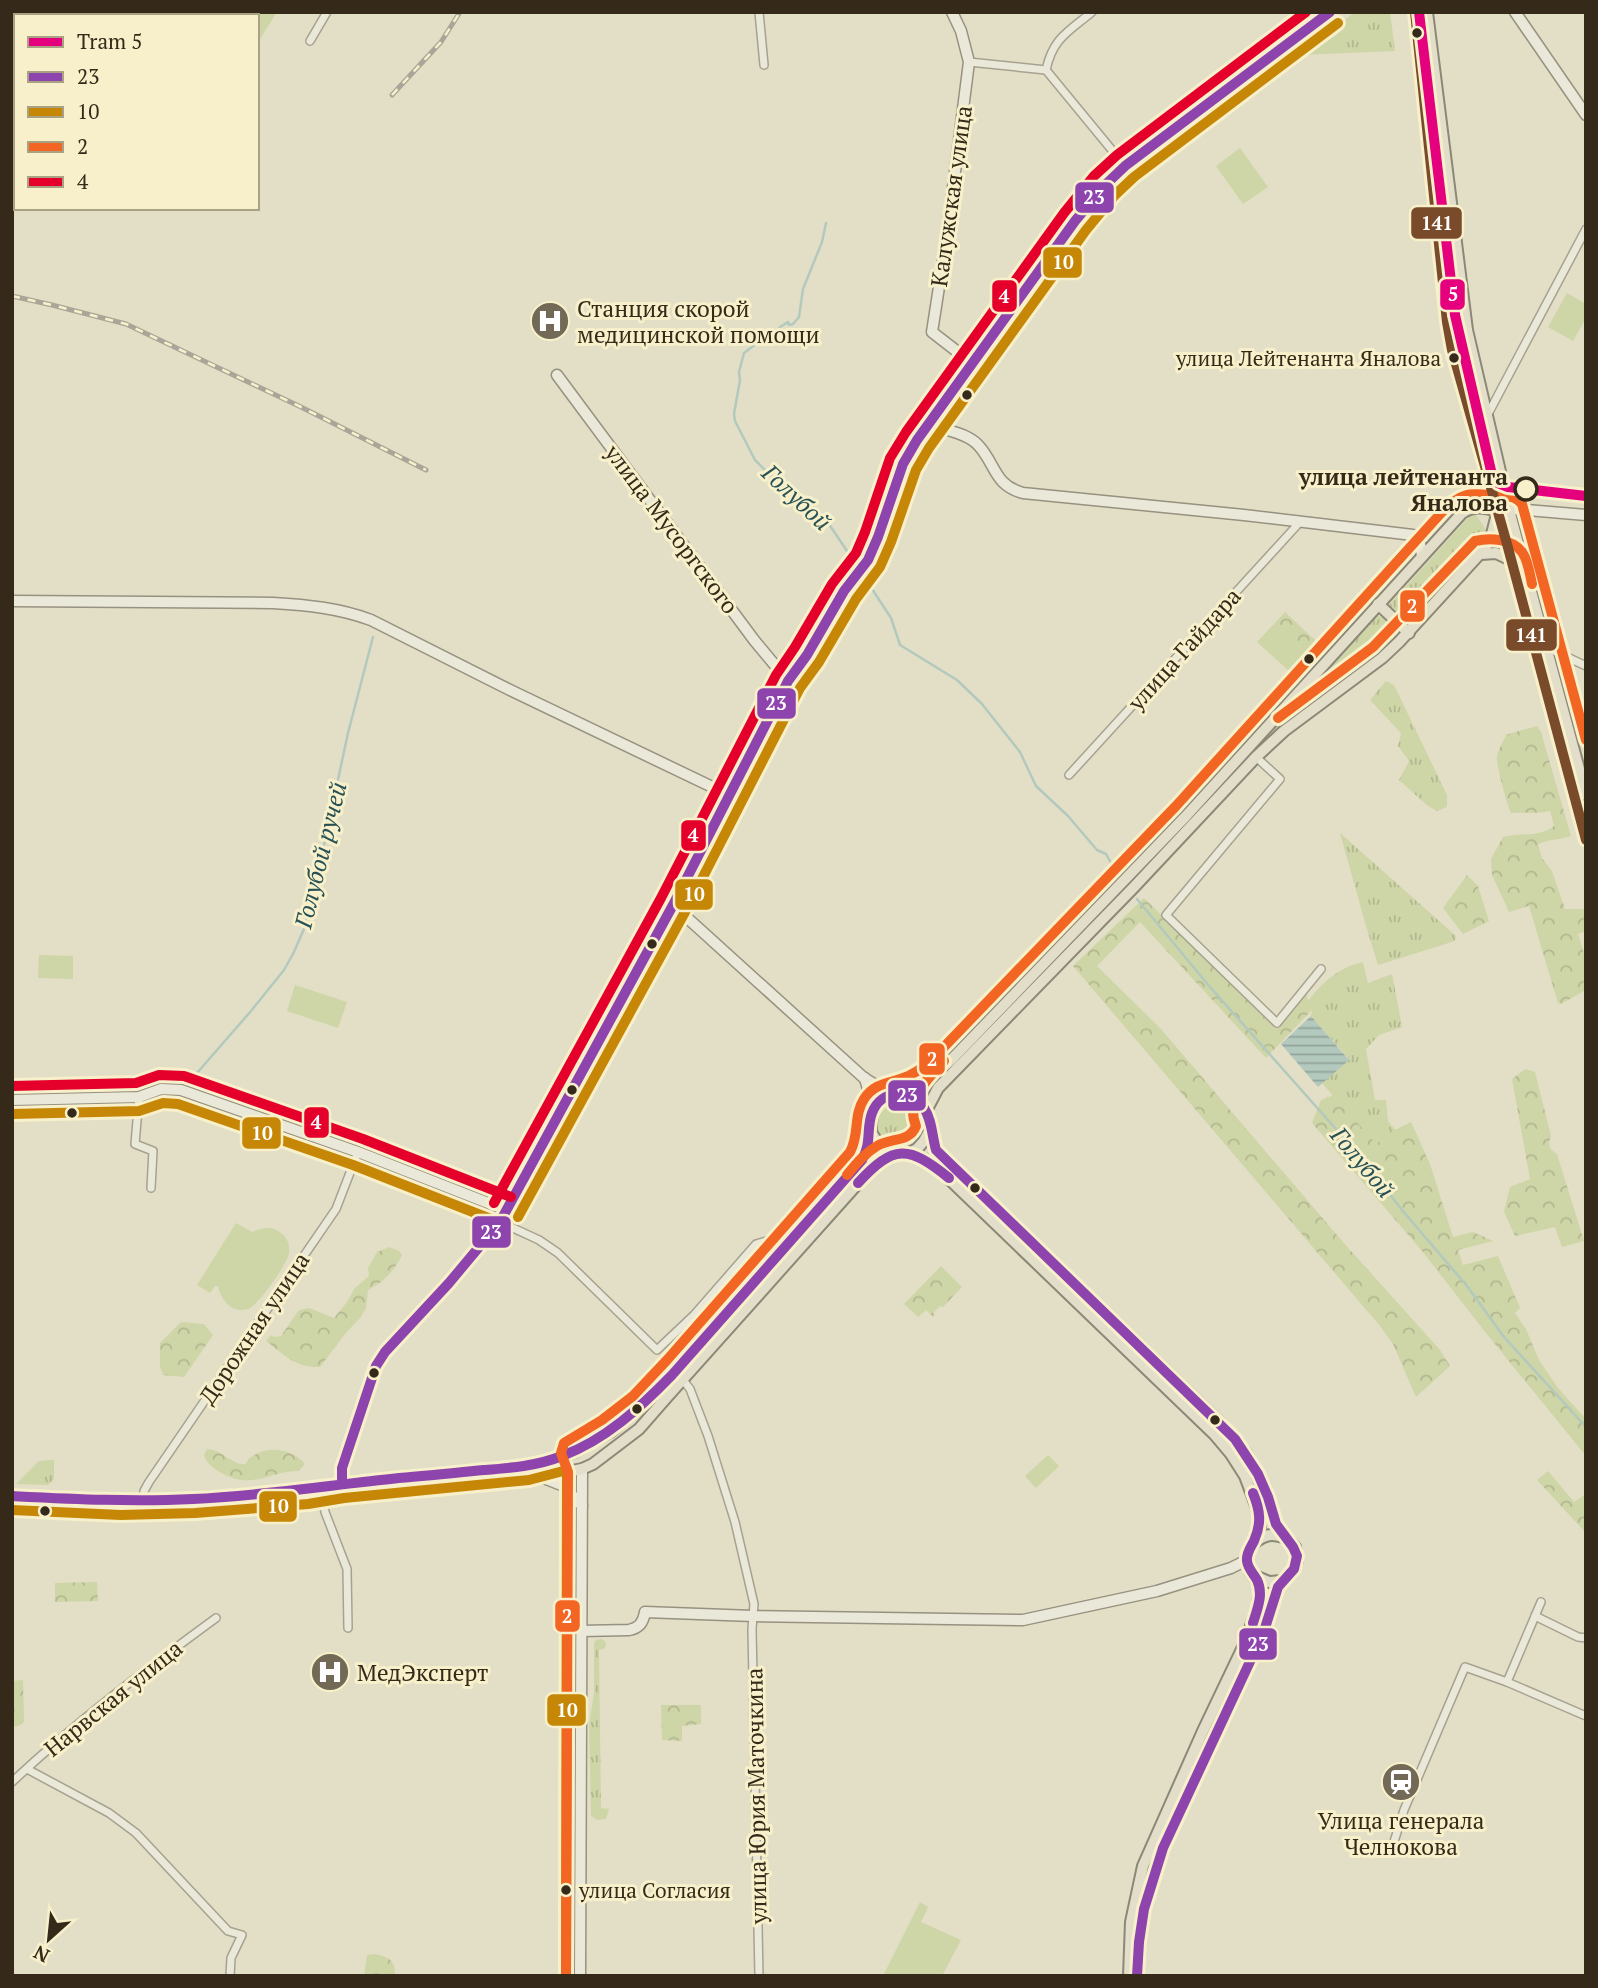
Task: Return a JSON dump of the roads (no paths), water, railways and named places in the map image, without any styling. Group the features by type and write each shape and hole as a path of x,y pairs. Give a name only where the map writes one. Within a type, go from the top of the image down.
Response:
{"main road":[{"path":"1415,12 1447,322 1457,374 1486,476 1503,511 1545,647 1586,795"},
{"path":"1427,12 1465,314 1487,416 1511,561 1586,841"},
{"path":"1079,936 1462,513 1486,476"},
{"path":"1462,513 1474,507 1503,511"},
{"path":"926,1111 938,1088 1042,974 1189,830 1256,757 1284,731 1382,658 1409,633 1481,554 1503,511"},
{"path":"1481,554 1496,553 1511,561"},
{"path":"1378,604 1409,633"},
{"path":"903,1094 929,1080 1042,974"},
{"path":"12,1496 121,1501 232,1496 528,1466 575,1452 610,1432 642,1406 685,1360 862,1160 869,1146 873,1109 885,1097 903,1094 915,1098 926,1111 936,1150 1219,1422 1245,1451 1265,1488 1276,1524 1294,1547 1297,1561 1294,1569 1281,1581 1269,1583 1251,1569"},
{"path":"909,1153 917,1149 930,1130"},
{"path":"871,1131 883,1148 894,1153 909,1153 926,1160 947,1177 1155,1377 1231,1454 1245,1476 1256,1503 1261,1522 1252,1544 1251,1569 1260,1586 1260,1595 1252,1626 1143,1866 1132,1913 1129,1976"},
{"path":"12,1508 92,1513 236,1509 541,1477 582,1469 608,1454 639,1429 876,1163 894,1153"},
{"path":"1155,1377 1163,1380 1167,1373"},
{"path":"575,1452 582,1469"},
{"path":"1252,1544 1263,1535 1276,1534 1286,1538"},
{"path":"1138,1976 1141,1919 1152,1877 1170,1830 1257,1646 1281,1581"}],"street":[{"path":"310,41 327,12"},
{"path":"759,12 764,65"},
{"name":"Калужская улица","path":"952,12 970,62 932,332 972,363"},
{"path":"1046,70 1057,41 1092,12"},
{"path":"342,1484 342,1468 370,1379 381,1359 500,1222 673,905 788,681 807,655 831,611 864,565 878,537 903,464 929,424 1075,220 1105,185 1125,166 1330,12"},
{"path":"1515,12 1586,115"},
{"path":"970,62 1046,70 1125,166"},
{"path":"1487,416 1586,229"},
{"name":"улица Мусоргского","path":"557,375 754,640 788,681"},
{"path":"929,424 963,436 979,446 1000,481 1006,487 1023,493 1413,535 1420,542 1422,556"},
{"path":"1503,511 1586,515"},
{"name":"улица Гайдара","path":"1069,775 1300,522"},
{"path":"12,601 273,603 309,605 354,614 729,794"},
{"path":"1545,647 1586,666"},
{"path":"1256,757 1280,779 1166,915 1277,1023 1321,969"},
{"path":"673,905 864,1078 891,1094"},
{"path":"864,1078 873,1109"},
{"path":"12,1100 139,1097 165,1088 181,1090 358,1152 506,1210"},
{"path":"139,1097 135,1144 153,1151 151,1188"},
{"name":"Дорожная улица","path":"144,1500 144,1491 149,1482 336,1209 358,1152"},
{"path":"500,1222 539,1240 558,1253 657,1350 694,1315 756,1244 804,1226"},
{"name":"улица Юрия Маточкина","path":"683,1380 690,1389 708,1436 735,1522 754,1604 759,1976"},
{"path":"580,1976 582,1469"},
{"path":"541,1477 564,1486 582,1506"},
{"path":"323,1500 347,1569 348,1628"},
{"path":"581,1631 637,1628 642,1623 645,1612 1023,1620 1157,1591 1231,1568 1251,1569"},
{"path":"1507,1682 1541,1602"},
{"path":"1535,1616 1578,1637 1586,1638"},
{"name":"Нарвская улица","path":"12,1782 64,1735 138,1675 216,1618"},
{"path":"1392,1848 1404,1810 1465,1667 1586,1716"},
{"path":"27,1769 109,1814 136,1833 228,1931 242,1935 231,1958 230,1976"},
{"path":"1143,1866 1152,1877"}],"waterway":[{"name":"Голубой","path":"826,223 822,242 803,289 799,317 793,324 789,325 788,322 780,327 777,333 770,333 744,353 734,414 755,460 775,480 807,499 825,518 859,569"},
{"name":"Голубой","path":"863,575 891,618 900,645 957,680 982,704 1020,752 1036,786 1068,816 1097,850 1106,854 1116,872"},
{"name":"Голубой ручей","path":"190,1081 284,970 304,929 348,733 373,637"},
{"name":"Голубой","path":"1137,899 1210,987 1359,1155 1467,1286 1504,1337 1586,1427"}],"railway":[{"path":"392,95 441,42 460,12"},
{"path":"12,296 126,324 426,470"}],"tram line":[{"name":"5","path":"1419,12 1455,315 1492,475 1498,483 1508,487 1586,496"}],"place":[{"name":"Станция скорой медицинской помощи","path":"550,321"},
{"name":"улица Лейтенанта Яналова","path":"1454,358"},
{"name":"улица лейтенанта Яналова","path":"1526,489"},
{"name":"МедЭксперт","path":"330,1672"},
{"name":"Улица генерала Челнокова","path":"1401,1782"},
{"name":"улица Согласия","path":"566,1890"}]}
